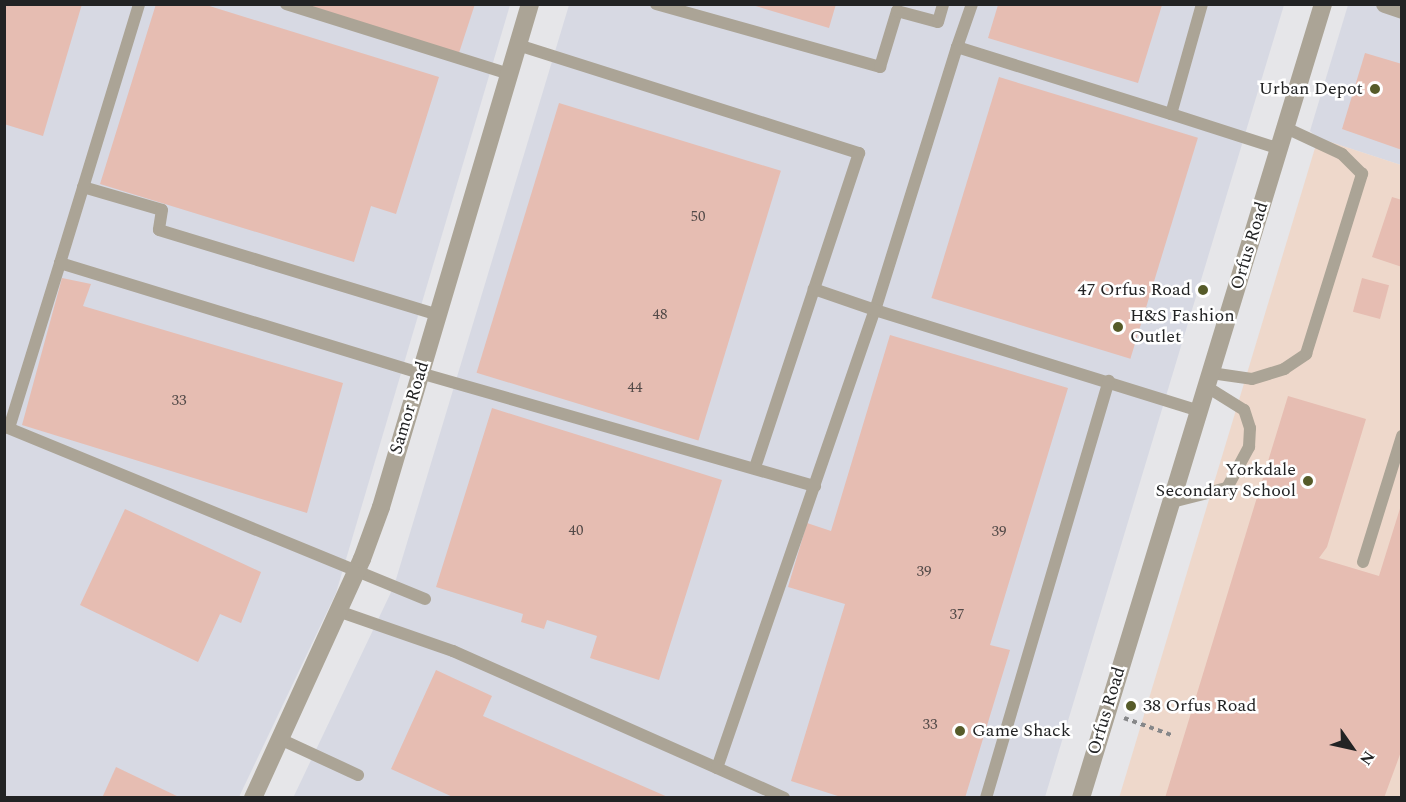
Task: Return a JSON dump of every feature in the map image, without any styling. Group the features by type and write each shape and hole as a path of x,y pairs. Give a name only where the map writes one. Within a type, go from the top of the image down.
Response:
{"street":[{"name":"Samor Road","path":"253,798 356,572 420,374 530,4"},
{"name":"Orfus Road","path":"1081,798 1323,4"},
{"path":"1385,4 1401,10"}],"lane":[{"path":"139,4 9,428 425,599"},
{"path":"286,4 509,74"},
{"path":"656,4 880,67 897,11 938,22 943,4"},
{"path":"717,768 875,310 972,4"},
{"path":"1171,114 1202,4"},
{"path":"518,45 859,153 755,468"},
{"path":"957,47 1280,148"},
{"path":"1209,380 1252,379 1284,369 1306,354 1362,174 1342,154 1286,128"},
{"path":"83,187 162,210 159,230 438,315"},
{"path":"60,263 420,374 815,486"},
{"path":"814,289 1200,411"},
{"path":"1172,502 1227,488 1249,447 1250,428 1244,410 1209,380"},
{"path":"986,798 1109,381"},
{"path":"1363,562 1401,436"},
{"path":"338,611 453,651 784,798"},
{"path":"280,739 358,775"}],"path":[{"path":"1107,712 1174,736"}],"shaded area":[{"path":"5,5 510,5 336,593 239,797 5,798"},
{"path":"569,5 1284,5 1045,797 293,798 394,586"},
{"path":"1348,5 1401,5 1401,165 1318,138 1310,131"},
{"name":"Yorkdale Secondary School","path":"1318,138 1401,165 1401,797 1119,798"}],"building":[{"path":"4,4 82,4 43,136 4,124"},
{"path":"156,4 203,4 439,77 396,214 371,206 354,262 100,184"},
{"path":"292,4 475,4 458,56"},
{"path":"749,4 836,4 829,28"},
{"path":"998,5 1162,5 1138,83 988,38"},
{"path":"1365,53 1402,64 1402,150 1342,129"},
{"path":"999,77 1198,138 1130,359 931,298"},
{"path":"559,103 781,171 698,441 477,373"},
{"path":"1392,197 1402,200 1402,267 1372,257"},
{"path":"62,278 91,284 83,306 343,383 307,513 22,425"},
{"path":"1362,278 1389,285 1380,319 1353,312"},
{"path":"890,335 1068,388 990,645 1010,650 965,798 844,798 791,781 845,604 788,587 807,523 831,531"},
{"path":"1288,396 1366,419 1327,547 1319,558 1379,576 1402,502 1402,749 1384,798 1165,798"},
{"path":"492,408 722,480 659,680 590,658 597,636 547,620 544,629 521,622 523,614 436,587"},
{"path":"125,509 261,572 241,623 220,614 198,662 80,605"},
{"path":"436,670 492,696 483,716 670,798 455,798 391,769"},
{"path":"116,767 181,798 102,798"}],"place":[{"name":"Urban Depot","path":"1375,89"},
{"name":"47 Orfus Road","path":"1203,290"},
{"name":"H&S Fashion Outlet","path":"1118,327"},
{"name":"Yorkdale Secondary School","path":"1308,481"},
{"name":"38 Orfus Road","path":"1131,706"},
{"name":"Game Shack","path":"960,731"}]}
